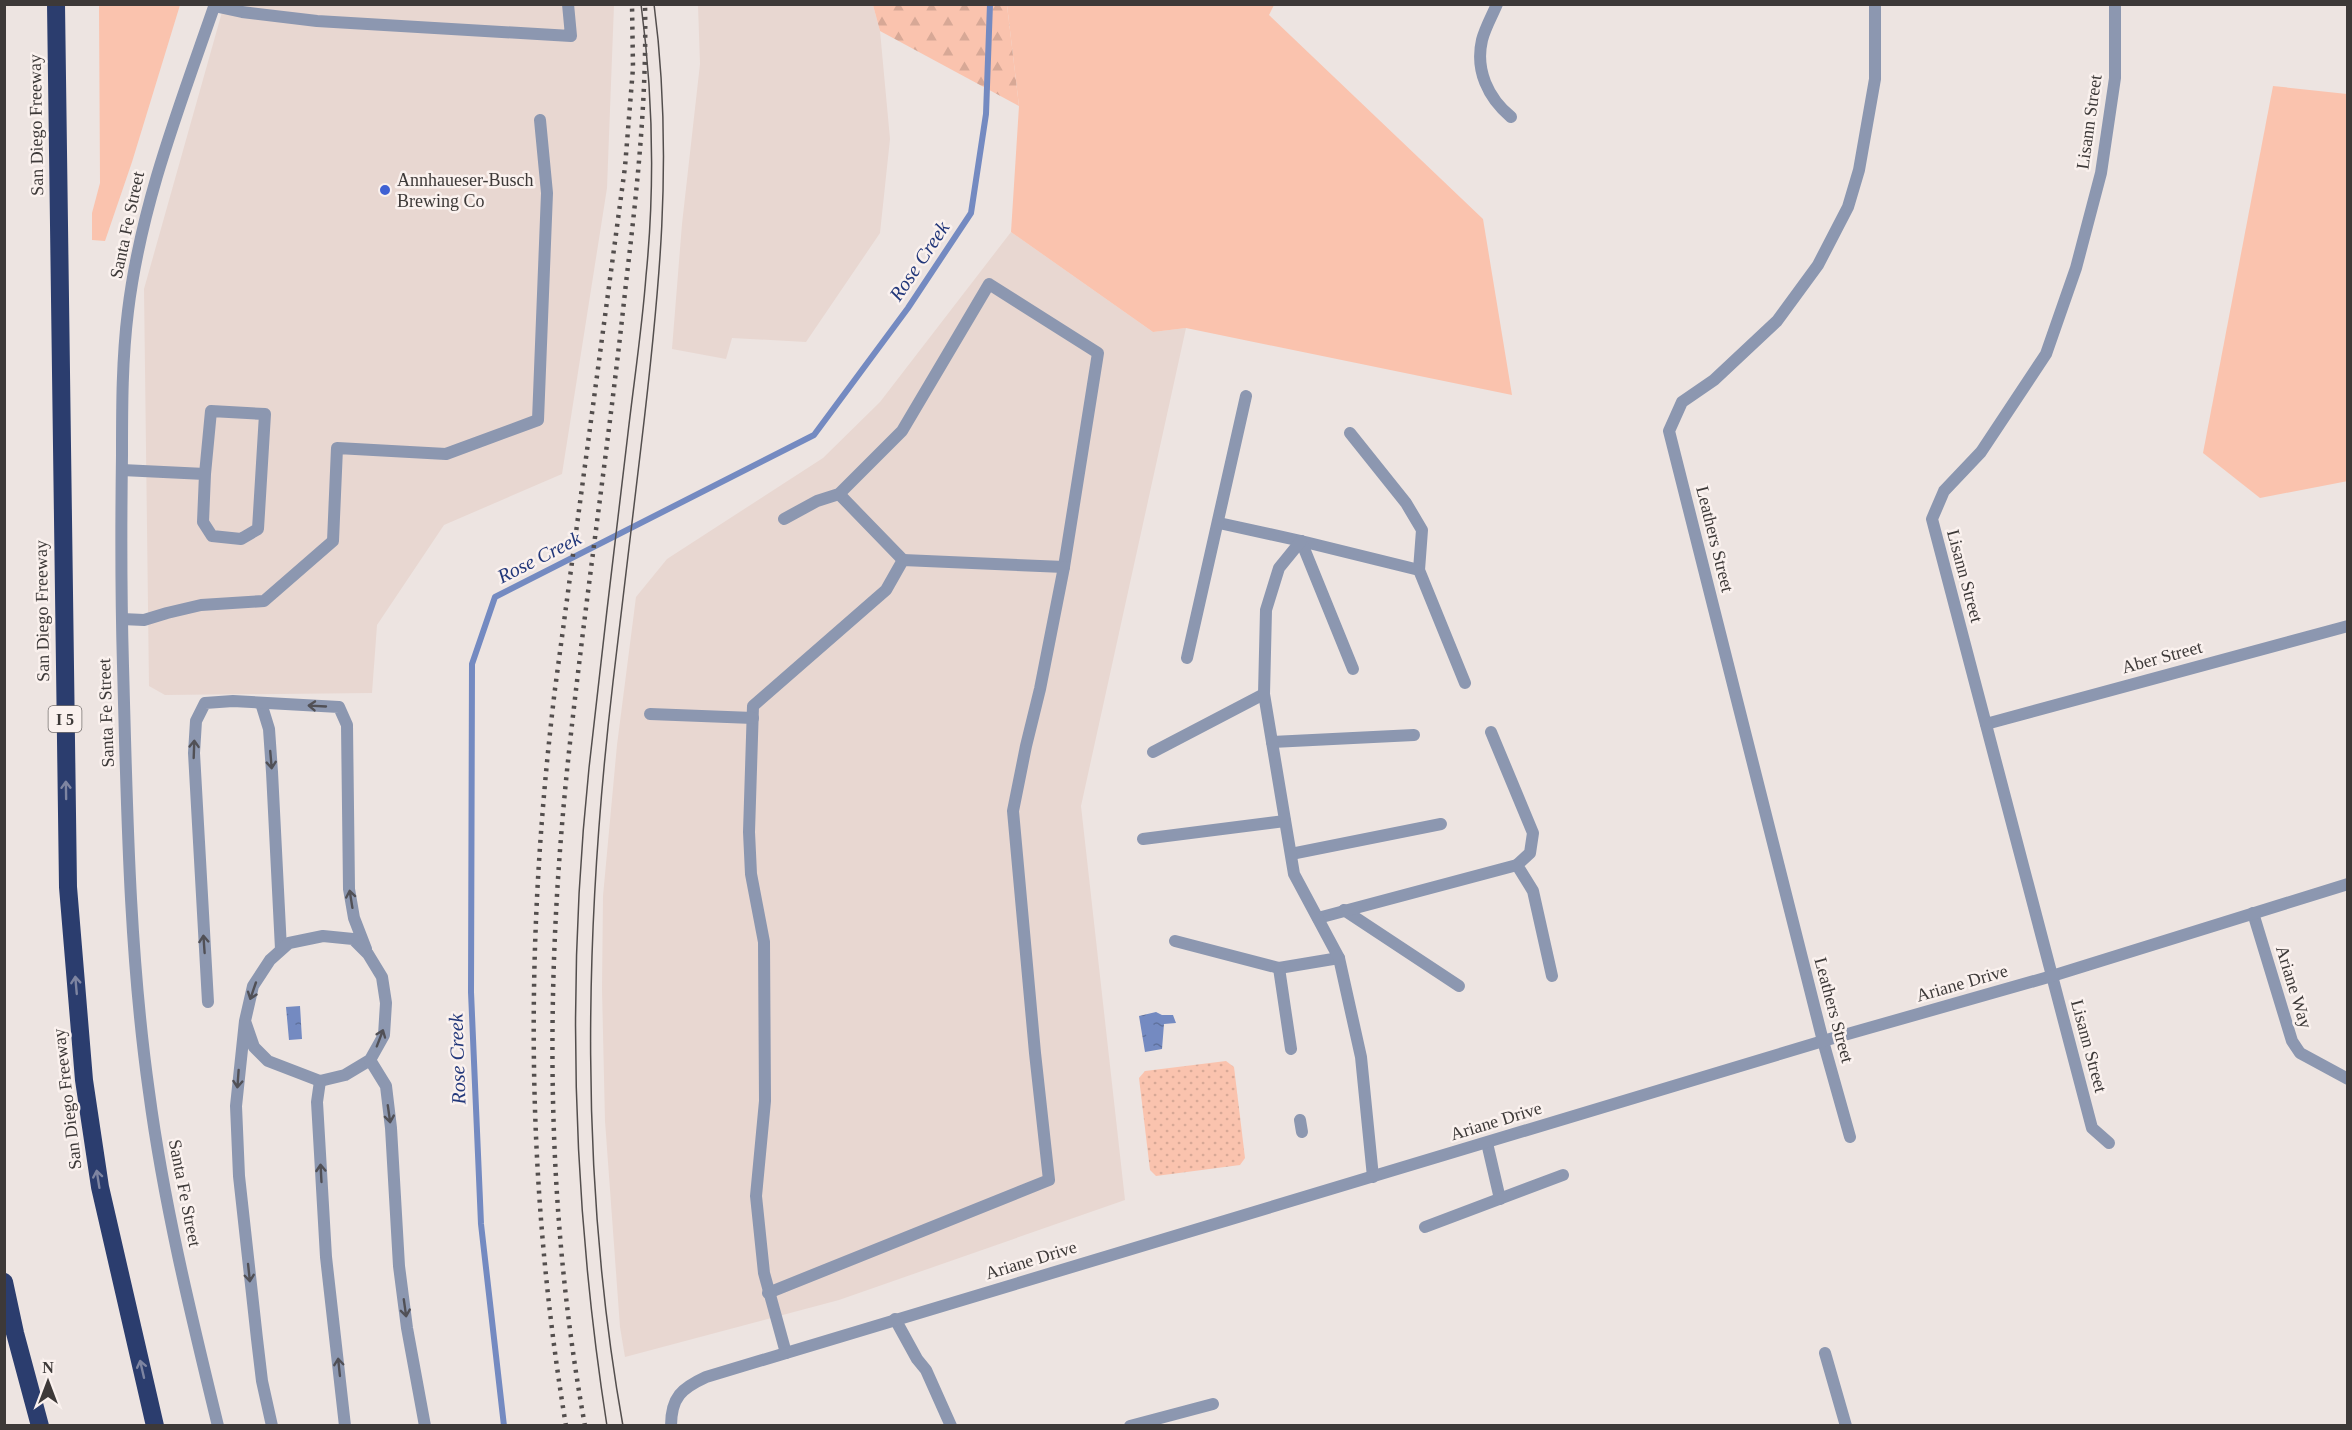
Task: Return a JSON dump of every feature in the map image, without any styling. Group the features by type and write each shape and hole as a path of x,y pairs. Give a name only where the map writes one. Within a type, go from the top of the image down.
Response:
{"highway":[{"name":"San Diego Freeway","path":"56,4 68,887 84,1080 100,1187 155,1425"},
{"path":"4,1282 40,1425"}],"street":[{"path":"214,5 242,12 317,21 571,36 568,4"},
{"path":"1497,4 1482,41 1480,71 1497,105 1511,117"},
{"name":"Leathers Street","path":"1850,1137 1823,1041 1669,431 1682,402 1714,380 1777,321 1818,265 1848,207 1858,170 1875,79 1875,4"},
{"name":"Lisann Street","path":"2109,1143 2092,1128 1932,519 1944,491 1981,452 2046,354 2076,268 2101,173 2115,78 2115,4"},
{"name":"Santa Fe Street","path":"214,5 157,171 128,311 123,386 122,619 130,892 148,1091 165,1194 218,1425"},
{"path":"122,619 144,620 201,605 264,601 333,542 338,448 446,454 538,420 547,193 540,120"},
{"path":"768,1293 1049,1180 1013,811 1064,567 1098,353 990,284 902,431 839,494 817,501 784,519"},
{"path":"1187,658 1246,396"},
{"path":"211,411 265,414 258,529 241,539 212,536 202,522 205,474 211,411"},
{"path":"1350,433 1406,503 1422,530 1419,570 1465,683"},
{"path":"122,470 205,474"},
{"path":"839,494 903,560 1064,567"},
{"path":"1219,523 1419,570"},
{"path":"1301,541 1353,669"},
{"path":"1301,541 1279,568 1266,610 1264,694 1294,874 1339,958 1361,1057 1372,1177"},
{"path":"786,1353 764,1273 756,1196 765,1101 764,942 751,874 748,832 753,706 885,590 903,560"},
{"name":"Aber Street","path":"1986,724 2348,626"},
{"path":"1153,752 1264,694"},
{"path":"208,1002 196,810 194,753 196,720 206,702 261,702 339,707 347,725 349,889 354,918 368,954 382,977 386,1003 384,1035 370,1060 345,1075 320,1081 268,1061 254,1047 245,1021"},
{"path":"261,702 269,729 281,949"},
{"path":"650,714 753,718"},
{"path":"1318,918 1517,866 1530,854 1533,833 1491,732"},
{"path":"1272,742 1414,735"},
{"path":"1143,839 1285,821"},
{"path":"1291,854 1441,824"},
{"path":"1517,866 1533,891 1552,976"},
{"name":"Ariane Drive","path":"671,1419 679,1395 687,1385 706,1377 1823,1041 2052,976 2348,884"},
{"path":"1344,910 1459,986"},
{"name":"Ariane Way","path":"2253,913 2292,1041 2300,1053 2348,1079"},
{"path":"272,1425 262,1381 239,1176 236,1106 245,1021 253,986 270,960 289,943 322,936 353,939 368,954"},
{"path":"1175,941 1279,968 1339,958"},
{"path":"1279,968 1291,1049"},
{"path":"370,1060 386,1086 391,1128 399,1266 407,1328 425,1425"},
{"path":"320,1081 317,1102 326,1257 345,1425"},
{"path":"1487,1143 1500,1198"},
{"path":"1425,1227 1563,1174"},
{"path":"895,1319 917,1359 926,1370 951,1425"},
{"path":"1825,1353 1846,1425"},
{"path":"1130,1425 1213,1404"}],"shaded area":[{"path":"224,5 614,5 607,188 562,474 444,525 377,625 372,693 165,695 149,686 144,289"},
{"path":"698,5 873,5 880,31 890,139 880,233 806,342 732,338 726,359 672,349 682,224 700,64"},
{"path":"1011,232 1153,332 1186,328 1081,806 1125,1200 839,1300 625,1357 620,1327 605,1121 602,989 603,896 617,745 636,597 667,559 823,458 880,402"}],"green space":[{"path":"99,5 180,5 132,162 105,241 92,240 92,213 100,183"},
{"path":"873,5 1007,5 1019,106 880,31"},
{"path":"1007,5 1274,5 1269,15 1483,219 1512,395 1186,328 1153,332 1011,232 1019,106"},
{"path":"2273,86 2347,94 2348,481 2260,498 2203,453"},
{"path":"1226,1061 1234,1067 1245,1158 1240,1165 1156,1176 1150,1170 1139,1078 1145,1071"}],"water":[{"path":"300,1006 302,1039 289,1040 286,1007"},
{"path":"1156,1012 1162,1015 1173,1015 1176,1023 1164,1024 1162,1049 1145,1052 1139,1016"}],"waterway":[{"name":"Rose Creek","path":"504,1426 481,1224 471,992 472,664 495,597 814,435 908,308 971,213 986,114 990,4"}],"tram line":[{"path":"607,1426 596,1344 580,1180 576,1015 577,933 589,768 649,242 652,174 650,106 641,4"},
{"path":"623,1426 609,1334 599,1241 593,1148 592,961 603,775 648,391 662,226 663,116 654,4"}],"railway":[{"path":"566,1426 543,1241 537,1149 534,966 538,874 555,689 625,167 633,68 632,4"},
{"path":"585,1426 562,1261 556,1177 553,1094 555,927 568,761 637,179 643,110 645,4"}],"place":[{"name":"Annhaueser-Busch Brewing Co","path":"385,190"}]}
